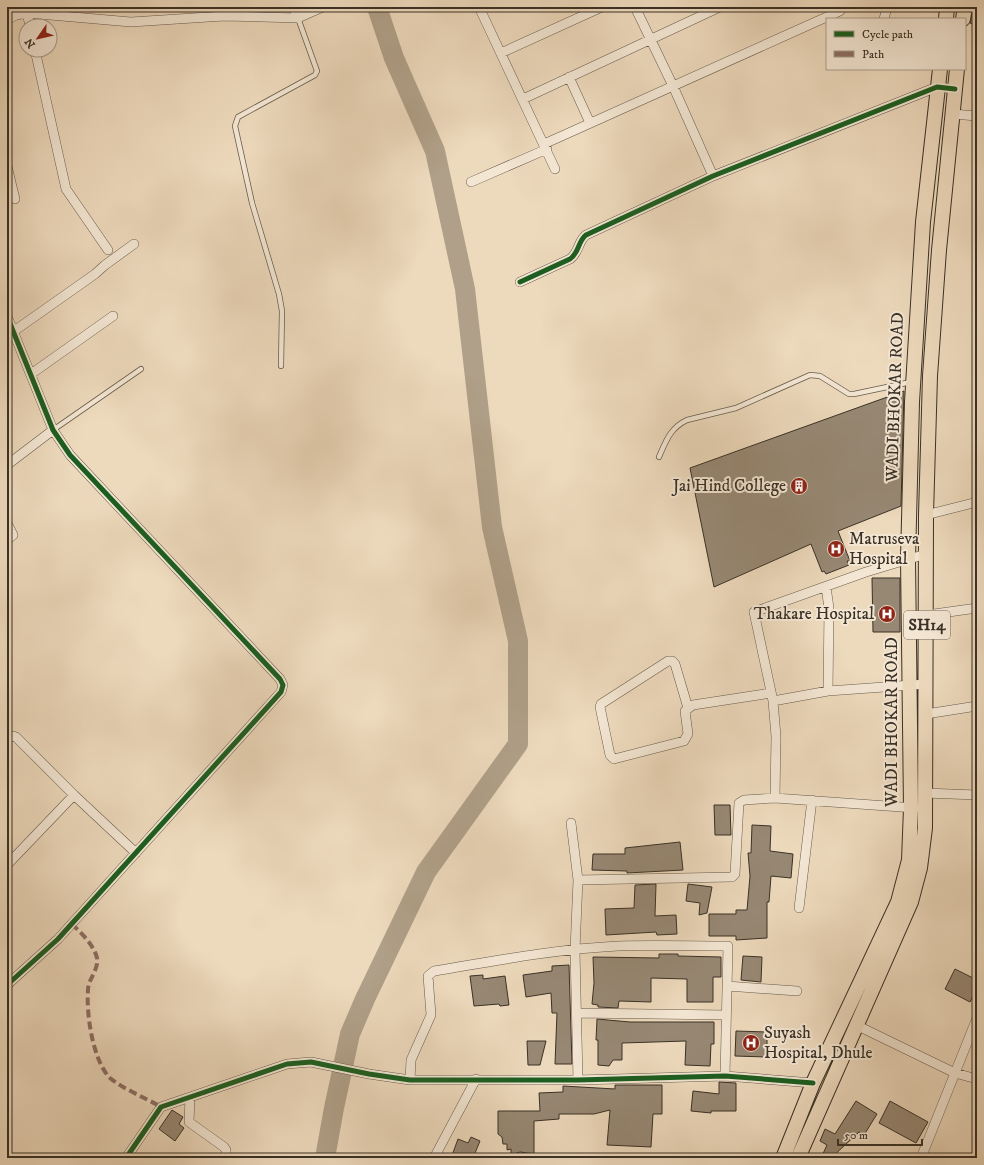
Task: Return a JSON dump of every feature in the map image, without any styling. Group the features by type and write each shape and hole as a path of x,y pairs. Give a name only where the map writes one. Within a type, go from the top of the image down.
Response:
{"main road":[{"path":"946,18 948,7"},
{"path":"963,18 964,7"},
{"name":"WADI BHOKAR ROAD","path":"783,1158 813,1083 898,902 909,860 911,808 908,559 913,381 923,222 940,70"},
{"name":"WADI BHOKAR ROAD","path":"798,1158 911,902 920,868 925,828 927,615 926,515 930,376 942,225 957,70"},
{"path":"923,222 942,225"}],"street":[{"path":"293,7 298,18"},
{"path":"7,20 16,15 27,13 131,22 224,16 298,18 323,7"},
{"path":"479,7 556,169"},
{"path":"501,53 602,7"},
{"path":"635,7 673,86 713,176"},
{"path":"523,99 720,7"},
{"path":"471,182 590,123 840,11 841,7"},
{"path":"884,18 887,7"},
{"path":"27,13 28,18"},
{"path":"37,58 66,189 108,250"},
{"path":"569,78 590,123"},
{"path":"520,282 570,259 575,255 583,237 586,235 713,176 937,87 955,88"},
{"path":"952,114 977,116"},
{"path":"7,166 15,199"},
{"path":"10,334 95,274 104,265 134,244"},
{"path":"7,316 10,334 31,374 53,430 82,469 280,679 283,685 282,692 58,939 7,985"},
{"path":"31,374 113,316"},
{"path":"7,465 53,430"},
{"path":"926,515 977,502"},
{"path":"7,523 13,535 7,540"},
{"path":"775,798 776,736 772,697 754,612 926,554"},
{"path":"826,587 828,608 828,691"},
{"path":"927,615 977,608"},
{"path":"688,708 675,664 672,661 668,661 602,704 600,707 610,755 614,759 684,741 688,734 685,711 693,705 828,691 926,684"},
{"path":"926,714 977,706"},
{"path":"7,738 13,736 16,738 74,796 136,853"},
{"path":"925,793 977,795"},
{"path":"7,865 74,796"},
{"path":"578,880 732,877 735,874 738,803 744,800 775,798 925,809"},
{"path":"799,908 812,800"},
{"path":"571,822 578,880 575,950 578,1080"},
{"path":"410,1080 411,1060 431,1015 429,974 434,971 467,965 575,950 619,946 728,946 725,1076"},
{"path":"727,986 797,991"},
{"path":"577,1013 726,1014"},
{"path":"921,1158 977,1018"},
{"path":"856,1025 955,1073 977,1079"},
{"path":"126,1158 158,1109 287,1064 311,1062 369,1074 410,1080 578,1080 725,1076 813,1083"},
{"path":"434,1158 476,1079"},
{"path":"190,1097 189,1122 224,1146 226,1150 226,1158"}],"lane":[{"path":"281,366 282,325 280,294 252,203 235,126 238,117 315,75 318,71 298,18"},
{"path":"53,430 141,369"},
{"path":"659,457 669,434 680,423 736,408 810,375 820,376 849,394 913,381"}],"building":[{"path":"973,8 977,9 977,25 970,23"},
{"name":"Jai Hind College","path":"904,391 901,506 838,531 850,561 847,561 849,565 826,574 824,571 822,572 811,544 714,587 690,468"},
{"path":"872,578 900,578 900,632 873,632"},
{"path":"714,805 730,805 731,835 715,835"},
{"path":"752,825 771,826 770,851 793,854 791,878 771,876 769,902 767,902 767,938 736,940 736,936 709,936 709,914 736,914 736,910 747,910 750,876 748,853 751,853"},
{"path":"680,842 683,870 627,873 627,871 592,870 593,854 625,854 625,848"},
{"path":"656,884 655,916 676,915 677,934 657,935 656,932 606,935 605,909 634,908 635,885"},
{"path":"688,884 712,887 707,913 699,915 700,903 686,901"},
{"path":"659,954 721,957 721,977 713,977 713,1002 687,1002 687,979 651,978 651,1002 619,1001 618,1008 598,1007 598,1005 592,1004 594,983 593,957 659,958"},
{"path":"743,956 762,957 761,982 741,980"},
{"path":"569,965 572,1064 555,1064 557,1013 552,1013 551,993 526,997 523,975 552,971 552,966"},
{"path":"955,969 977,980 977,988 970,1002 945,989"},
{"path":"483,975 483,979 505,976 509,1005 500,1006 499,1004 474,1006 470,976"},
{"path":"597,1019 630,1022 714,1022 714,1044 711,1044 710,1066 685,1065 686,1041 622,1043 622,1060 613,1060 609,1066 598,1065 598,1040 596,1040"},
{"path":"736,1031 767,1032 767,1057 735,1056"},
{"path":"527,1041 546,1041 540,1065 528,1065"},
{"path":"719,1082 736,1083 736,1111 711,1111 711,1113 691,1111 693,1091 719,1094"},
{"path":"615,1085 662,1085 662,1114 653,1114 651,1147 607,1145 610,1110 594,1114 559,1114 559,1119 534,1121 534,1154 520,1152 511,1155 511,1149 507,1150 507,1144 503,1144 502,1137 498,1134 498,1111 540,1111 539,1093 563,1092 563,1086 615,1089"},
{"path":"856,1101 877,1114 864,1135 859,1132 831,1158 821,1158 827,1145 820,1141 825,1129 835,1134"},
{"path":"890,1101 928,1122 916,1143 879,1123"},
{"path":"172,1110 183,1117 179,1124 184,1128 175,1141 159,1129"},
{"path":"471,1137 480,1141 473,1158 451,1158 458,1139 468,1143"}],"waterway":[{"path":"325,1158 350,1034 365,999 426,872 518,744 518,641 492,527 465,289 435,151 394,58 377,7"}],"marked path":[{"path":"72,924 90,944 97,958 96,967 88,986 88,1011 92,1037 99,1060 104,1070 115,1082 161,1107"}],"cycle path":[{"path":"520,282 570,259 575,254 581,240 586,235 713,176 937,87 955,89"},
{"path":"7,316 53,430 70,455 280,679 283,685 281,692 58,939 7,985"},
{"path":"126,1158 161,1107 287,1064 311,1062 369,1074 410,1080 578,1080 725,1076 813,1083"}],"place":[{"name":"Jai Hind College","path":"799,486"},
{"name":"Matruseva Hospital","path":"836,549"},
{"name":"Thakare Hospital","path":"887,614"},
{"name":"Suyash Hospital, Dhule","path":"751,1043"}]}
